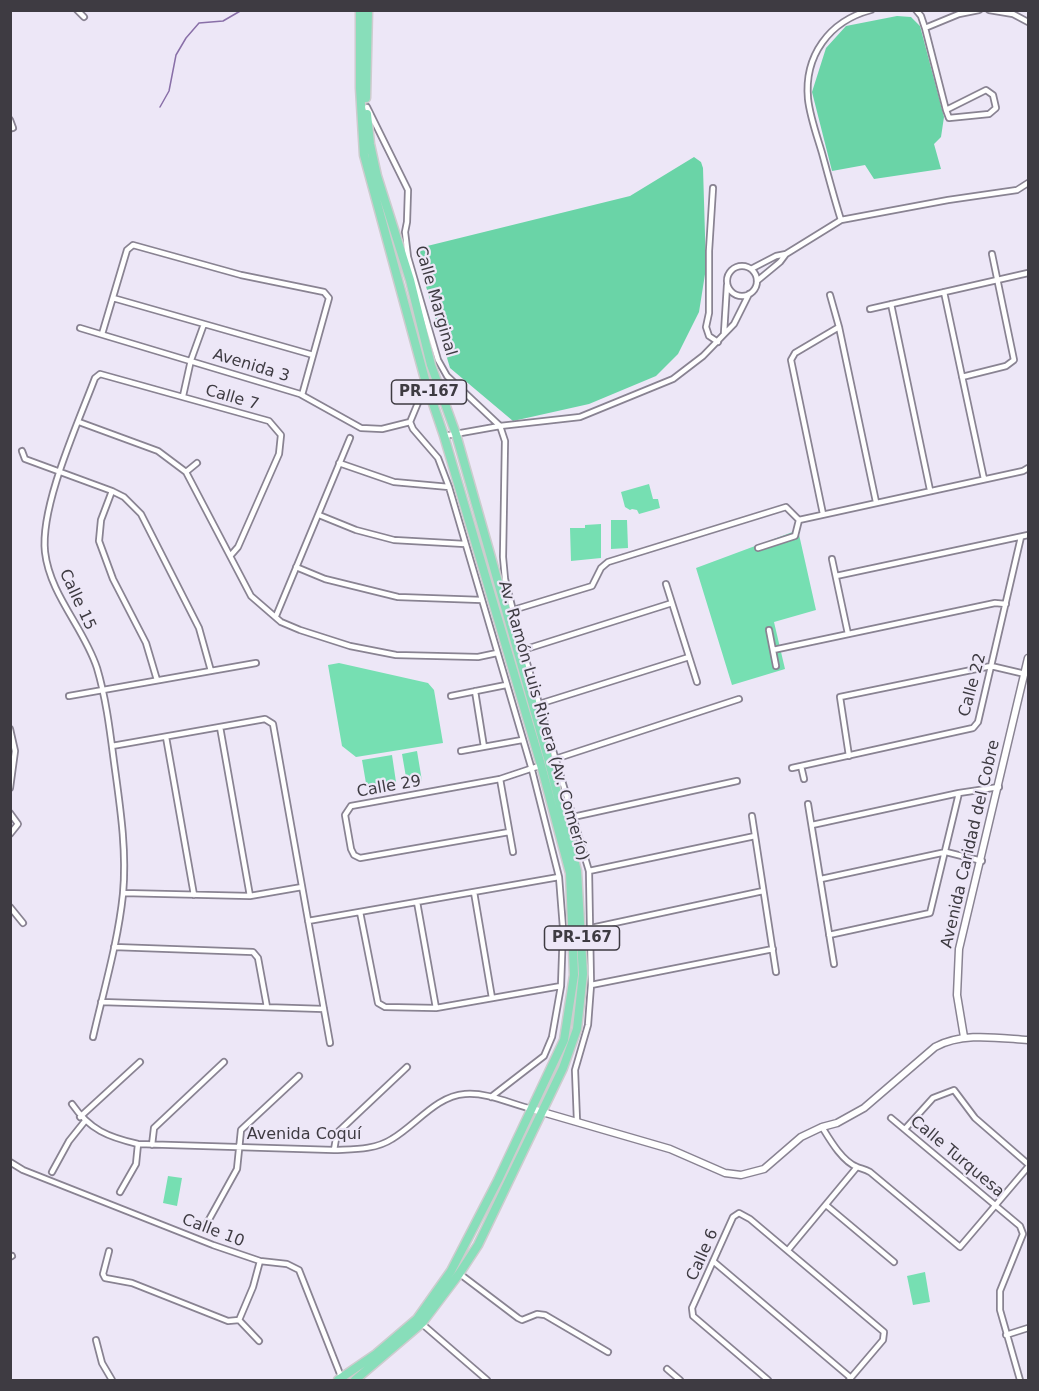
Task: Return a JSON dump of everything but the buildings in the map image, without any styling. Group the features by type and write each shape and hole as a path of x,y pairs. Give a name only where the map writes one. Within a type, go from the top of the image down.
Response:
{"highway":[{"name":"Av. Ramón Luis Rivera (Av. Comerío)","path":"360,10 360,88 364,155 426,383 548,762 570,873 574,975 564,1040 456,1271"},
{"name":"Av. Ramón Luis Rivera (Av. Comerío)","path":"346,1379 419,1321 478,1245 563,1068 577,1029 583,974 577,871 456,434 431,364 410,280 377,176 370,144 367,107 366,28 368,10"}],"street":[{"path":"77,10 84,17"},
{"path":"840,220 808,101 808,77 813,55 826,36 841,23 871,10"},
{"path":"916,10 925,28 946,110 949,118 989,114 996,108 993,95 986,90 946,110"},
{"path":"925,28 958,14 979,10"},
{"path":"989,10 1013,14 1029,22"},
{"name":"Calle Marginal","path":"367,107 378,134 408,190 405,232 408,257 438,360 447,376 500,426"},
{"path":"10,120 13,128"},
{"path":"724,333 727,284 730,272 734,268 740,266 752,269 776,256 786,254 840,220 1017,190 1029,183"},
{"path":"713,188 709,251 709,313 706,327 709,336 718,342"},
{"path":"102,333 126,250 133,245 241,275 324,292 329,298 302,395"},
{"path":"444,436 500,426 580,417 673,379 718,342 734,324 749,294 754,290 757,280 780,262 786,254"},
{"path":"962,376 1006,366 1014,360 992,255"},
{"path":"752,269 757,280"},
{"path":"870,309 1029,273"},
{"path":"727,284 734,293 749,294"},
{"path":"944,292 984,479"},
{"path":"830,295 840,327 876,502"},
{"path":"113,298 314,355"},
{"path":"891,304 930,490"},
{"path":"183,396 191,360 204,324"},
{"path":"823,514 791,360 795,353 840,327"},
{"name":"Avenida 3","path":"80,328 302,395 361,428 382,429 410,422"},
{"name":"Calle 7","path":"89,394 95,378 100,374 269,421 281,435 279,454 238,547 231,555"},
{"path":"426,383 410,422 413,429 438,458 449,487 531,770 558,877 563,928 561,986 552,1037 544,1056 491,1097"},
{"name":"Calle 15","path":"89,394 60,473 45,525 45,552 52,579 96,666 112,746 123,826 123,893 114,947 93,1036"},
{"path":"79,422 158,451 186,472 251,596 281,622 350,646 396,655 478,657 497,653"},
{"path":"500,426 505,441 506,463 503,557 505,579 539,704 548,762 573,817 589,871 591,985 588,1025 575,1070 577,1121"},
{"path":"276,616 350,438"},
{"path":"22,451 25,459 124,497 141,514 199,628 211,671"},
{"path":"186,472 196,462"},
{"path":"339,463 394,482 449,487"},
{"path":"799,520 1029,468"},
{"path":"112,491 101,520 99,541 112,579 146,643 157,680"},
{"path":"513,610 590,587 595,583 601,568 608,562 633,554 786,507 799,520"},
{"path":"319,515 356,530 394,540 465,544"},
{"path":"758,548 795,536 799,520"},
{"path":"836,576 1029,535"},
{"name":"Calle 22","path":"792,768 973,729 978,722 1021,537"},
{"path":"832,559 848,634"},
{"path":"296,567 325,579 398,597 482,600"},
{"path":"666,584 697,682"},
{"path":"523,650 672,603"},
{"path":"773,650 995,603 1006,604"},
{"path":"769,630 776,666"},
{"path":"539,704 689,657"},
{"name":"Avenida Caridad del Cobre","path":"964,1037 957,995 958,957 1029,658"},
{"path":"69,696 256,663"},
{"path":"849,756 840,697 991,666 1025,674"},
{"path":"451,696 506,685"},
{"path":"475,692 484,747"},
{"name":"Calle 29","path":"509,832 360,858 354,855 351,849 345,815 351,806 500,779 531,770 548,762 740,699"},
{"path":"112,746 265,719 273,724 330,1043"},
{"path":"220,727 249,896"},
{"path":"10,729 15,751 10,788"},
{"path":"166,736 194,895"},
{"path":"461,751 522,740"},
{"path":"801,766 804,779"},
{"path":"500,779 513,852"},
{"path":"573,817 736,781"},
{"path":"812,825 959,793 999,787"},
{"path":"829,934 930,913 959,793"},
{"path":"808,804 834,964"},
{"path":"10,813 18,824 10,834"},
{"path":"752,816 776,972"},
{"path":"589,871 755,836"},
{"path":"821,879 946,852 982,861"},
{"path":"308,921 558,877"},
{"path":"123,893 249,896 302,887"},
{"path":"591,928 763,891"},
{"path":"474,892 492,998"},
{"path":"417,902 436,1008"},
{"path":"10,907 23,923"},
{"path":"360,912 378,1003 385,1007 436,1008 561,986"},
{"path":"114,947 253,952 258,958 267,1007"},
{"path":"591,985 772,950"},
{"path":"101,1002 324,1009"},
{"path":"532,1109 670,1149 725,1173 741,1175 764,1169 801,1137 837,1123 864,1108 935,1047 948,1040 964,1037 1029,1040"},
{"path":"80,1117 140,1062"},
{"path":"152,1145 154,1128 224,1062"},
{"path":"334,1150 337,1132 407,1067"},
{"path":"206,1226 237,1169 241,1130 299,1076"},
{"path":"822,1127 835,1148 857,1167 863,1167 870,1172 960,1247 1029,1166 975,1118 954,1090 933,1098 905,1129"},
{"name":"Avenida Coquí","path":"72,1104 80,1117 110,1138 138,1144 334,1150 364,1149 391,1140 445,1099 466,1094 491,1097 532,1109"},
{"name":"Calle Turquesa","path":"891,1118 1020,1226 1023,1234 1000,1291 1000,1310 1020,1380"},
{"path":"52,1172 69,1141 85,1121"},
{"path":"120,1192 136,1164 138,1144"},
{"name":"Calle 10","path":"10,1162 22,1170 213,1245 260,1261 287,1264 299,1270 346,1379"},
{"path":"788,1250 857,1167"},
{"path":"826,1205 894,1262"},
{"name":"Calle 6","path":"768,1380 693,1316 692,1308 713,1261 733,1217 739,1214 750,1218 884,1332 883,1340 850,1379"},
{"path":"109,1251 103,1274 105,1278 132,1283 228,1321 239,1320"},
{"path":"882,1264 888,1257"},
{"path":"239,1320 253,1287 260,1261"},
{"path":"713,1261 850,1379"},
{"path":"456,1271 518,1318 522,1320 537,1314 545,1315 608,1352"},
{"path":"239,1320 260,1341"},
{"path":"419,1321 487,1380"},
{"path":"1006,1335 1029,1328"},
{"path":"96,1340 102,1363 112,1380"},
{"path":"667,1369 680,1380"},
{"path":"668,1380 673,1374"}],"green space":[{"path":"897,16 911,17 920,26 944,117 941,137 934,144 941,169 874,179 865,165 832,171 812,92 826,48 846,26"},
{"path":"694,157 701,162 703,168 706,268 699,312 678,354 656,376 589,404 513,421 450,368 415,249 630,196"},
{"path":"649,484 653,499 658,499 660,508 639,514 637,510 625,507 621,492"},
{"path":"611,520 627,520 628,548 611,549"},
{"path":"601,524 601,558 571,561 570,528 585,528 585,525"},
{"path":"798,530 816,610 774,622 785,669 732,685 696,568"},
{"path":"339,663 428,683 434,690 443,743 356,757 342,746 328,665"},
{"path":"417,751 422,781 407,783 402,754"},
{"path":"392,755 396,782 392,785 367,789 362,760"},
{"path":"168,1176 182,1178 177,1206 163,1203"},
{"path":"925,1272 930,1302 913,1305 907,1276"}],"waterway":[{"path":"160,107 169,91 176,55 186,38 199,23 223,21 242,10"}]}
